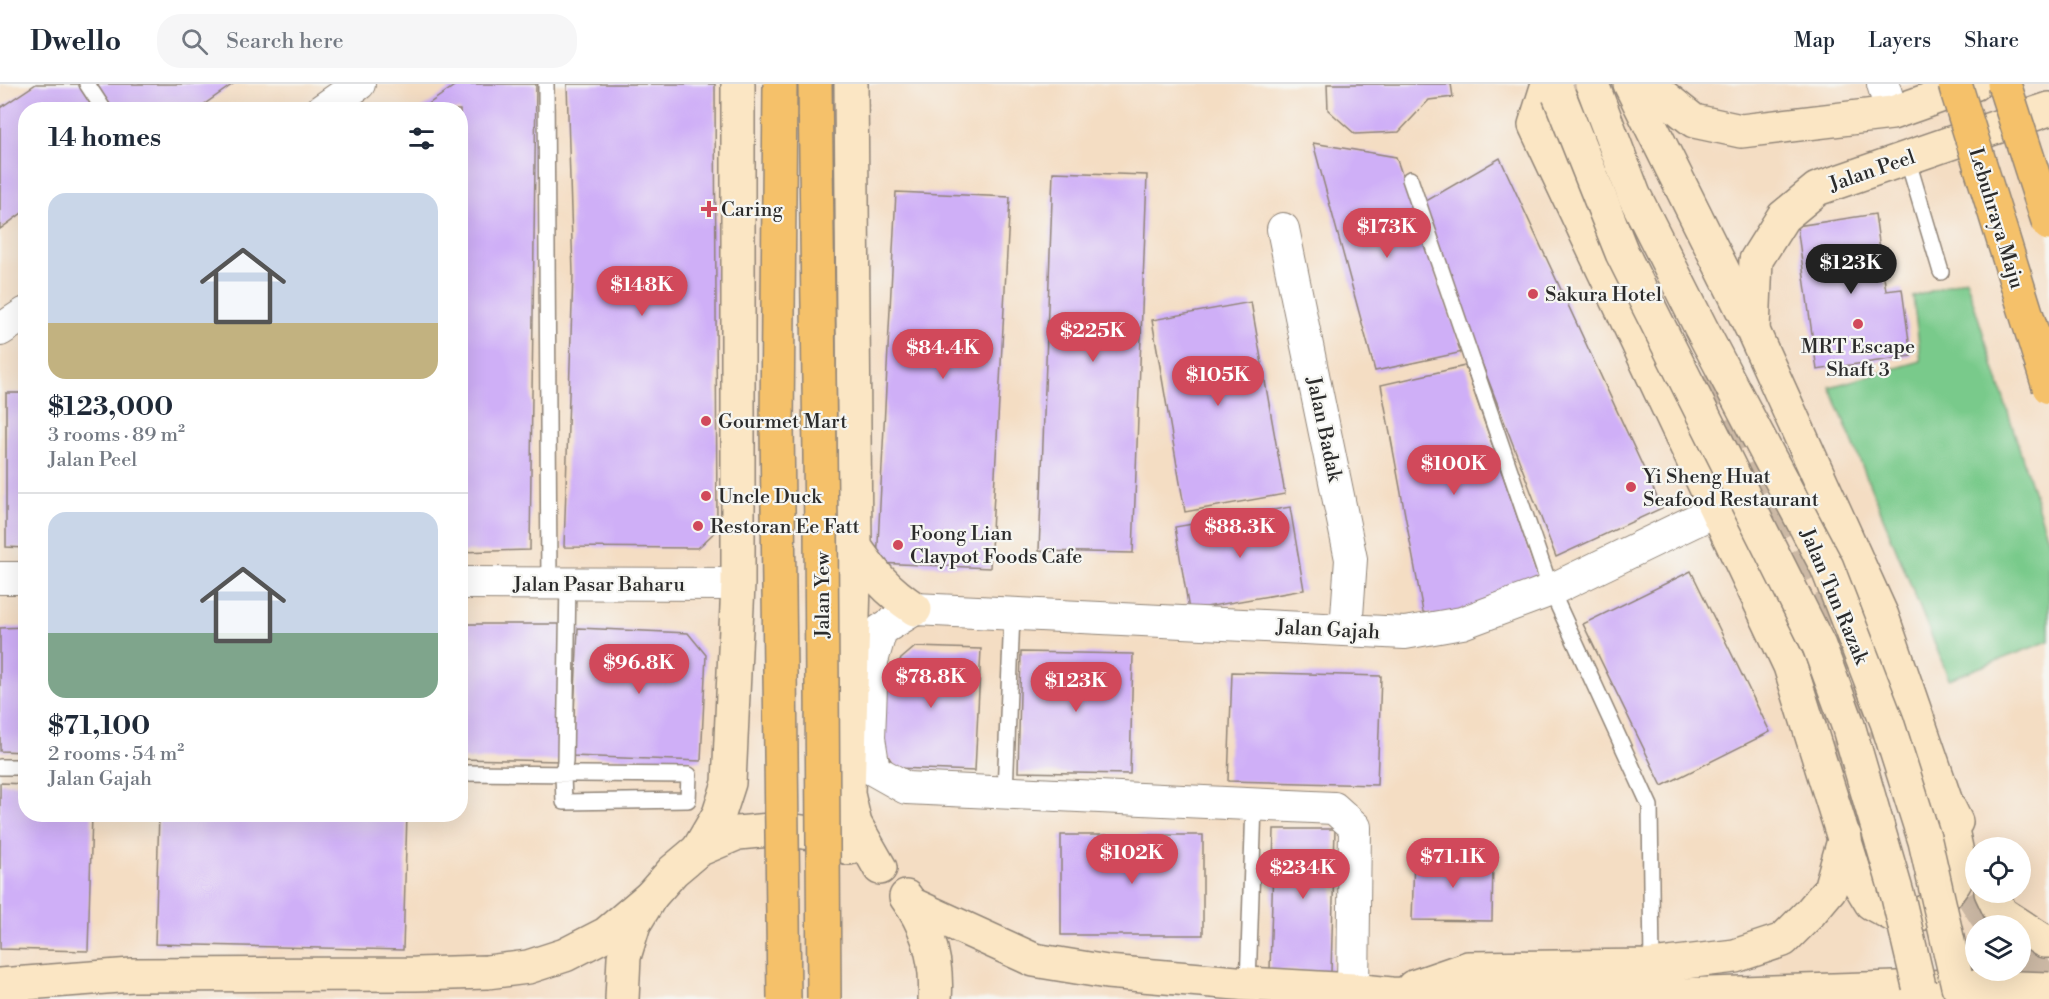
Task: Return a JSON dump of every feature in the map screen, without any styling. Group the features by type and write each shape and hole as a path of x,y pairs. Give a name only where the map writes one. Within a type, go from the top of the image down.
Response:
{"main road":[{"path":"780,84 777,425 784,999"},
{"name":"Jalan Yew","path":"815,84 824,999"},
{"name":"Lebuhraya Maju","path":"1955,84 2049,387"},
{"path":"2004,84 2049,224"}],"street":[{"path":"698,850 719,814 729,783 738,584 738,84"},
{"name":"Jalan Yew","path":"851,84 855,547 848,794 855,824 880,868"},
{"name":"Jalan Tun Razak","path":"1592,84 1634,195 1827,567 1887,722 1925,841 1959,993"},
{"path":"1554,88 1534,125 1790,666 1857,880 1871,903 1895,916 1924,913 1942,899 1955,882 1957,853 1946,802 1882,616 1753,332 1630,84"},
{"path":"1648,84 1694,121 1741,131 1888,99 1974,84"},
{"name":"Jalan Tun Razak","path":"1554,88 1622,253 1819,646 1848,725 1898,897 1920,993"},
{"path":"339,102 358,93"},
{"name":"Jalan Peel","path":"1753,332 1756,260 1783,218 1817,189 2049,109"},
{"name":"Jalan Badak","path":"1283,229 1351,559 1346,630"},
{"path":"0,330 18,318"},
{"name":"Jalan Gajah","path":"915,609 1406,633 1462,623 1551,590 1718,510"},
{"path":"855,547 880,582 915,609 881,630 872,661 869,738 874,770 906,788 1334,808 1355,827 1353,990"},
{"path":"0,578 18,578"},
{"name":"Jalan Pasar Baharu","path":"468,583 738,584"},
{"path":"1946,802 1965,839"},
{"path":"0,985 132,975 416,974 487,972 528,967 565,955 606,934 651,896 698,850 738,833 781,829 816,834 846,846 880,868 897,885 926,930 936,964 935,999"},
{"path":"1391,994 1468,968 1652,966 1735,956 1783,940 1830,889 1845,837"},
{"path":"622,999 624,957 634,924 651,896"},
{"path":"1996,903 2001,913 2049,942"},
{"path":"911,904 1034,960 1107,972 1248,984 1391,994 1617,997 1959,993 2049,989"},
{"path":"0,995 32,999"}],"lane":[{"path":"87,84 99,102"},
{"path":"468,773 563,775 689,775 688,800 564,802 563,775 565,760 558,583 546,84"},
{"path":"1907,158 1941,272"},
{"path":"1410,179 1551,590 1650,806 1652,966"},
{"path":"1005,793 1012,614"},
{"path":"0,767 18,767"},
{"path":"1248,984 1254,804"}],"green space":[{"path":"1966,279 2049,542 2049,641 1949,679 1830,387 1921,361 1913,297"}],"building":[{"path":"36,84 83,84 95,102 18,102 18,216 0,229 0,108"},
{"path":"91,84 233,84 207,102 103,102"},
{"path":"457,84 536,84 530,550 468,552 468,102 431,102"},
{"path":"567,84 715,84 717,530 698,548 564,547 573,274"},
{"path":"1327,84 1451,84 1453,97 1429,100 1399,132 1355,134 1328,110"},
{"path":"1313,143 1396,157 1463,352 1375,371"},
{"path":"1500,158 1662,508 1556,557 1421,204"},
{"path":"1053,172 1147,175 1133,553 1039,551"},
{"path":"896,192 1010,197 990,568 877,563"},
{"name":"MRT Escape Shaft 3","path":"1875,214 1886,291 1902,289 1911,356 1817,370 1797,226"},
{"path":"1251,302 1285,494 1185,512 1152,320"},
{"path":"1465,366 1538,577 1448,621 1423,612 1381,385"},
{"path":"6,393 18,393 18,548 6,547"},
{"path":"1290,507 1304,590 1189,610 1175,527"},
{"path":"1691,571 1770,732 1662,786 1583,624"},
{"path":"468,624 563,624 560,761 468,759"},
{"path":"18,627 18,752 0,751 0,628"},
{"path":"578,628 688,633 706,655 701,761 572,756"},
{"path":"915,647 981,649 975,771 896,768 876,738 881,676"},
{"path":"1021,652 1133,654 1130,774 1018,772"},
{"path":"1232,672 1381,676 1377,785 1228,781"},
{"path":"0,783 18,784 18,822 92,822 88,951 0,949"},
{"path":"159,822 407,822 403,950 155,944"},
{"path":"1274,829 1335,829 1331,972 1270,970"},
{"path":"1061,835 1203,835 1203,935 1061,935"},
{"path":"1414,857 1493,859 1492,921 1412,920"}],"tunnel":[{"path":"1574,84 1599,140"},
{"path":"1709,374 1878,735"},
{"path":"1811,697 1861,799"},
{"path":"1945,852 1985,915"},
{"path":"2031,966 2049,985"}],"place":[{"name":"Caring","path":"709,209"},
{"name":"Sakura Hotel","path":"1533,294"},
{"name":"MRT Escape Shaft 3","path":"1858,324"},
{"name":"Gourmet Mart","path":"706,421"},
{"name":"Yi Sheng Huat Seafood Restaurant","path":"1631,487"},
{"name":"Uncle Duck","path":"706,496"},
{"name":"Restoran Ee Fatt","path":"698,526"},
{"name":"Foong Lian Claypot Foods Cafe","path":"898,545"}]}
